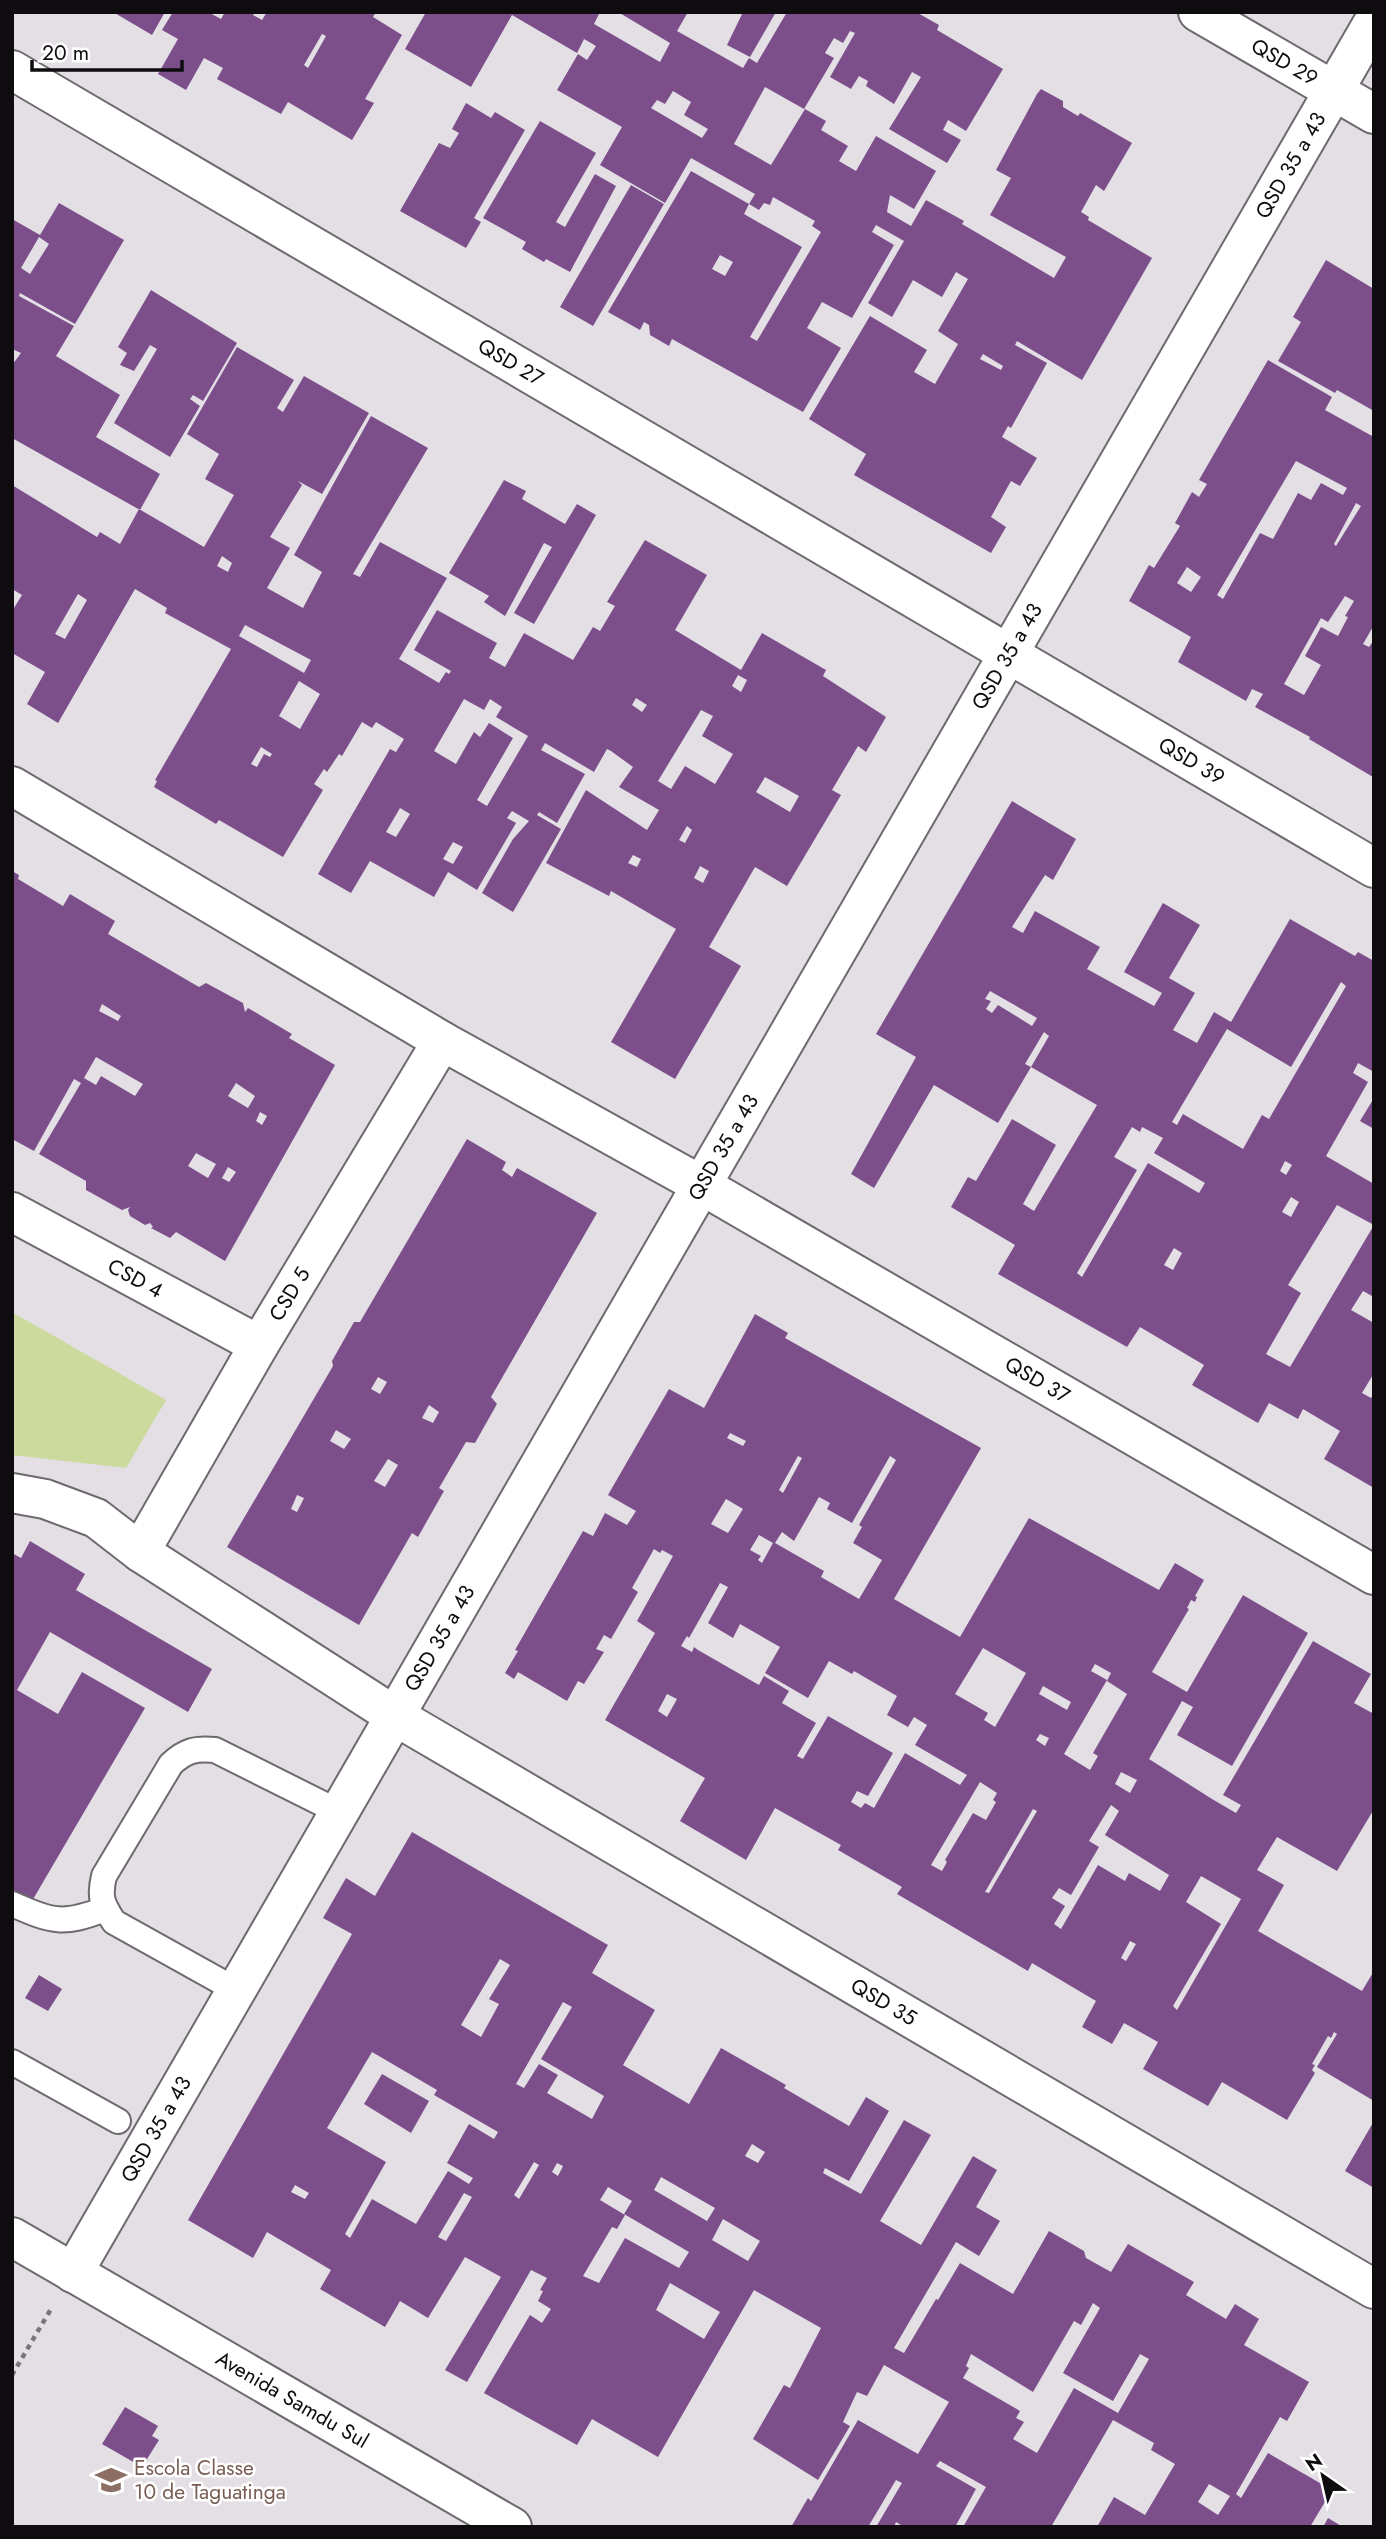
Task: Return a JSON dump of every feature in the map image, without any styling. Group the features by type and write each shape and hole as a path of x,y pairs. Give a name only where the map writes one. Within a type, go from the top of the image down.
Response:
{"street":[{"name":"QSD 29","path":"1198,12 1374,114"},
{"name":"QSD 35 a 43","path":"73,2273 1374,21"},
{"name":"QSD 27","path":"12,70 1007,655"},
{"name":"QSD 39","path":"1007,655 1374,868"},
{"name":"QSD 37","path":"12,786 442,1041 701,1185 1374,1575"},
{"name":"CSD 5","path":"140,1552 259,1345 442,1041"},
{"name":"CSD 4","path":"12,1212 259,1345"},
{"name":"QSD 35","path":"12,1493 45,1499 96,1518 140,1552 395,1716 1374,2289"},
{"name":"Avenida Samdu Sul","path":"12,2237 512,2527"}],"lane":[{"path":"236,1990 114,1922 105,1909 100,1893 104,1876 171,1764 183,1753 198,1748 215,1750 339,1812"},
{"path":"12,1904 42,1917 64,1921 105,1909"},
{"path":"12,2062 118,2121"}],"path":[{"path":"12,2375 73,2273"}],"green space":[{"path":"12,1312 166,1400 126,1468 12,1455"}],"building":[{"path":"113,12 165,12 152,35"},
{"path":"173,12 208,12 221,19 225,12 255,12 253,15 262,20 267,12 376,12 373,17 402,35 365,99 374,103 352,140 288,102 281,114 217,79 223,68 204,58 186,90 158,74 178,39 162,30","holes":["322,34 326,36 308,68 304,65"]},
{"path":"426,12 600,12 594,24 660,62 670,43 618,12 688,12 677,31 743,68 749,58 757,63 787,12 916,12 939,25 937,30 1003,69 966,131 948,120 943,130 961,140 947,163 889,129 921,77 912,72 894,104 866,86 868,81 859,76 851,89 830,77 855,33 850,31 843,43 834,38 825,53 834,58 804,109 765,87 734,144 771,165 805,109 826,121 821,130 848,146 839,161 856,171 876,136 936,171 914,209 890,195 887,212 911,226 926,200 1054,278 1066,257 990,215 1011,178 996,170 1041,89 1063,101 1063,107 1078,116 1080,113 1132,143 1104,191 1096,185 1081,212 1089,217 1088,220 1152,258 1082,380 1017,341 1015,345 1047,363 1011,428 1008,426 1002,437 1037,458 1020,486 1011,481 991,517 1006,527 991,553 854,475 866,454 809,419 870,316 927,350 914,372 935,384 958,344 938,331 968,279 956,272 942,297 913,280 892,317 868,303 904,241 876,225 872,232 894,245 852,318 822,302 807,328 841,348 803,412 672,339 669,346 650,335 649,325 644,322 640,330 608,312 691,171 749,204 755,194 691,158 665,203 600,165 622,127 557,90 578,54 587,60 596,46 584,39 577,53 512,15 471,87 405,49","holes":["673,91 691,102 684,115 708,129 702,138 651,108 657,100 665,104","773,197 815,221 812,226 821,232 757,341 750,337 802,247 744,214 749,204 759,210 764,203 770,205","720,255 733,262 725,276 712,269","983,354 1003,366 1001,370 980,359"]},
{"path":"743,12 776,12 750,57 727,45"},
{"path":"466,103 491,118 495,112 525,130 474,218 481,222 466,248 400,211 439,143 450,148 459,133 452,129"},
{"path":"540,121 596,153 556,222 565,227 595,174 616,186 570,272 546,259 544,262 522,249 526,242 483,218"},
{"path":"631,185 664,204 593,326 560,307"},
{"path":"59,203 124,240 75,324 20,293 19,296 74,326 56,356 120,395 96,437 160,474 140,510 12,438 12,365 21,353 12,349 12,219 40,235","holes":["39,237 49,244 30,274 21,268"]},
{"path":"1326,260 1374,289 1374,411 1278,361 1301,322 1293,317"},
{"path":"151,290 237,343 203,401 193,395 190,399 200,406 170,457 114,423 157,349 150,345 134,371 120,365 127,353 118,347"},
{"path":"237,347 294,380 277,408 283,412 304,376 369,413 322,494 298,481 302,485 270,537 290,548 267,588 303,608 322,572 294,555 371,416 428,448 353,574 360,577 380,542 447,578 399,659 439,683 446,672 449,674 451,671 414,650 437,610 497,643 489,658 505,667 524,633 573,660 593,627 600,631 615,606 607,602 645,540 707,575 675,630 741,670 762,633 826,670 823,676 886,717 866,752 858,746 832,790 841,795 787,886 755,867 709,947 741,966 675,1079 611,1042 676,929 611,891 609,896 546,863 586,790 647,830 659,810 619,787 633,767 611,751 607,749 594,772 545,743 541,750 585,774 557,823 539,812 537,815 561,829 513,912 482,893 513,839 529,821 512,811 507,818 516,823 477,890 448,872 434,897 370,861 351,893 318,874 390,749 396,752 404,739 376,722 372,728 362,722 342,756 339,754 327,772 324,769 314,784 323,790 283,857 219,820 216,824 154,787 157,781 155,780 231,649 165,613 167,608 135,589 58,723 27,704 45,672 12,653 12,607 14,608 22,595 12,589 12,485 97,537 100,532 120,544 139,509 204,547 234,495 205,479 219,454 187,434","holes":["222,556 232,563 228,572 217,566","78,594 87,600 65,639 55,634","245,625 311,660 304,673 239,636","738,675 747,680 741,692 732,686","299,681 320,694 300,729 279,716","636,698 647,705 642,712 632,705","464,699 484,710 490,699 502,707 496,717 528,736 487,806 477,800 513,738 489,723 480,737 474,732 456,764 434,751","701,710 713,716 702,736 733,754 715,784 685,766 671,789 658,781","261,747 272,754 270,757 264,754 257,767 251,764","765,777 799,796 790,812 756,792","400,808 410,814 396,837 386,832","687,826 692,830 685,843 679,840","453,842 463,847 453,864 443,859","633,855 641,859 637,867 628,863","700,866 709,871 703,883 694,878"]},
{"path":"1268,360 1332,397 1325,410 1374,437 1374,625 1363,644 1369,647 1374,640 1373,777 1309,739 1310,737 1255,707 1263,694 1252,689 1246,701 1178,662 1191,637 1129,601 1149,565 1154,568 1180,526 1175,523 1192,492 1199,497 1207,484 1199,480","holes":["1296,461 1347,488 1343,495 1321,483 1311,500 1298,493 1273,539 1260,533 1223,599 1217,595","1356,503 1361,506 1336,546 1334,544","1187,567 1201,577 1191,592 1177,583","1345,596 1354,601 1338,636 1321,627 1305,656 1321,665 1304,695 1284,684 1321,618 1328,622"]},
{"path":"504,480 526,491 522,499 565,524 577,504 596,515 534,624 514,613 552,547 544,543 505,616 484,602 489,596 449,573"},
{"path":"1012,801 1076,839 1053,880 1045,875 1012,927 1023,933 1035,911 1100,947 1087,969 1154,1006 1162,993 1124,972 1163,903 1200,925 1169,978 1195,993 1173,1030 1197,1043 1214,1012 1231,1022 1290,919 1355,956 1358,952 1374,961 1374,1072 1358,1063 1353,1073 1368,1082 1326,1156 1374,1184 1374,1225 1374,1293 1372,1296 1363,1291 1351,1310 1374,1323 1374,1373 1362,1393 1371,1398 1374,1393 1374,1488 1324,1459 1340,1431 1303,1409 1298,1419 1269,1403 1258,1423 1192,1385 1204,1365 1140,1327 1127,1347 998,1274 1015,1245 951,1207 968,1177 976,1181 1012,1119 1056,1145 1023,1204 1034,1211 1097,1105 1031,1067 998,1123 934,1085 874,1188 851,1174 916,1057 876,1034","holes":["1341,982 1346,986 1269,1119 1262,1115 1243,1149 1183,1114 1177,1125 1172,1122 1227,1029 1291,1067","990,991 1037,1018 1032,1026 998,1005 992,1013 986,1009 991,1001 985,999","1044,1032 1049,1036 1031,1067 1025,1064","1132,1127 1140,1132 1142,1127 1163,1138 1154,1153 1205,1183 1199,1193 1148,1163 1082,1277 1077,1273 1137,1170 1114,1157","1285,1161 1292,1165 1286,1175 1280,1171","1291,1197 1299,1202 1291,1217 1282,1212","1337,1205 1374,1225 1290,1367 1266,1354 1301,1293 1288,1285","1174,1248 1182,1253 1173,1270 1164,1265"]},
{"path":"12,871 19,875 18,879 63,906 70,894 115,921 108,934 199,987 206,983 243,1003 245,1012 248,1008 292,1034 289,1038 335,1065 225,1261 176,1232 170,1238 151,1228 153,1227 150,1223 145,1225 130,1216 130,1207 122,1210 86,1190 86,1181 39,1154 81,1083 74,1079 34,1151 12,1139","holes":["102,1004 121,1016 118,1021 99,1011","96,1057 143,1084 135,1096 101,1076 96,1085 84,1078","236,1083 255,1096 248,1108 228,1096","260,1112 267,1116 262,1125 256,1121","196,1153 216,1164 208,1178 188,1166","228,1167 236,1172 229,1182 222,1178"]},
{"path":"1374,1098 1374,1129 1360,1121"},
{"path":"467,1139 506,1162 502,1170 512,1177 517,1168 597,1213 491,1397 497,1404 475,1443 466,1442 439,1488 444,1491 418,1537 412,1533 359,1625 227,1547 333,1366 332,1361 354,1322 360,1322","holes":["378,1377 387,1382 380,1394 371,1389","429,1405 439,1412 433,1423 422,1418","336,1430 351,1439 344,1449 330,1441","388,1459 398,1465 385,1487 374,1481","297,1495 304,1498 297,1512 291,1509"]},
{"path":"755,1314 788,1333 785,1338 981,1448 894,1599 960,1637 1029,1518 1159,1590 1175,1563 1204,1580 1195,1596 1195,1602 1191,1600 1187,1608 1189,1609 1152,1672 1187,1692 1243,1595 1308,1633 1232,1766 1177,1735 1193,1707 1182,1701 1149,1759 1236,1813 1241,1805 1223,1795 1313,1641 1371,1674 1354,1703 1374,1714 1374,1809 1337,1871 1277,1837 1257,1870 1284,1885 1258,1931 1362,1991 1374,1971 1374,2101 1317,2067 1337,2034 1334,2032 1331,2038 1328,2036 1312,2064 1315,2065 1312,2070 1315,2073 1287,2120 1222,2082 1208,2106 1143,2069 1158,2042 1124,2023 1112,2044 1082,2027 1096,2001 1032,1963 1028,1971 897,1894 902,1887 838,1850 841,1845 775,1808 746,1860 680,1821 705,1778 605,1720 655,1633 637,1621 673,1556 662,1550 660,1553 654,1549 632,1588 638,1592 611,1639 604,1635 596,1649 604,1652 584,1684 578,1681 567,1701 518,1672 514,1679 505,1673 518,1651 515,1650 583,1531 593,1536 605,1513 627,1525 636,1511 608,1495 669,1389 704,1408","holes":["730,1433 746,1441 743,1446 727,1438","798,1456 802,1458 783,1493 779,1490","890,1456 896,1460 859,1525 862,1527 853,1543 882,1560 859,1599 821,1577 824,1571 775,1543 782,1532 794,1541 819,1497 830,1503 827,1509 852,1523","726,1499 743,1509 728,1533 711,1524","759,1535 773,1543 762,1563 758,1560 761,1556 750,1550","720,1583 728,1587 708,1623 733,1638 740,1624 780,1647 765,1673 808,1698 829,1661 852,1674 854,1671 897,1696 887,1715 908,1727 914,1717 927,1725 915,1745 967,1775 960,1785 905,1753 874,1808 865,1803 861,1808 851,1802 857,1791 868,1796 893,1753 828,1716 803,1759 797,1756 816,1723 782,1703 789,1691 764,1676 759,1685 694,1647 692,1652 681,1646 687,1636 689,1638","983,1648 1026,1673 995,1727 984,1720 988,1713 955,1694","1095,1664 1111,1673 1107,1681 1127,1694 1093,1753 1098,1756 1090,1770 1064,1754 1107,1680 1091,1671","1043,1686 1071,1702 1067,1710 1039,1694","667,1694 677,1699 667,1717 658,1711","1040,1734 1049,1738 1045,1746 1036,1740","1121,1772 1137,1780 1130,1793 1115,1784","980,1782 997,1793 993,1800 996,1802 986,1820 973,1813 945,1860 947,1862 942,1871 931,1865","1111,1805 1119,1811 1105,1835 1169,1875 1160,1891 1129,1873 1125,1881 1098,1865 1061,1929 1054,1924 1065,1906 1052,1898 1059,1888 1071,1895 1099,1847 1089,1841","1033,1809 1037,1811 989,1893 985,1892","1201,1876 1241,1899 1177,2010 1173,2006 1221,1924 1186,1902","1130,1941 1136,1944 1126,1961 1121,1958"]},
{"path":"30,1541 85,1574 76,1590 212,1669 188,1712 50,1632 17,1690 58,1714 82,1672 145,1708 32,1901 12,1889 12,1553 21,1558"},
{"path":"412,1832 608,1945 592,1973 655,2010 623,2065 689,2104 721,2048 786,2085 784,2088 849,2126 866,2097 889,2111 849,2181 825,2168 823,2173 861,2194 904,2120 931,2135 880,2221 921,2245 973,2156 997,2170 976,2207 1000,2221 979,2256 956,2242 894,2348 904,2353 960,2263 1013,2294 1049,2231 1084,2251 1086,2258 1111,2272 1128,2244 1194,2282 1186,2295 1226,2319 1235,2304 1259,2319 1244,2345 1309,2382 1287,2421 1280,2417 1236,2494 1241,2498 1268,2453 1332,2490 1310,2527 1097,2527 1114,2497 1145,2515 1175,2464 1151,2450 1154,2443 1113,2420 1051,2527 963,2527 986,2487 940,2461 936,2466 976,2489 955,2527 904,2527 896,2522 894,2527 876,2527 902,2483 896,2480 868,2527 791,2527 808,2498 811,2501 858,2420 918,2454 949,2402 884,2365 867,2396 857,2392 843,2422 850,2426 818,2480 753,2439 784,2385 790,2388 821,2328 754,2290 658,2457 592,2419 577,2445 484,2393 530,2315 542,2323 551,2309 538,2301 543,2291 540,2290 547,2278 531,2270 467,2382 445,2370 501,2277 465,2257 428,2318 400,2301 385,2327 320,2289 331,2270 267,2232 253,2258 188,2220 352,1934 323,1918 346,1878 375,1896","holes":["500,1959 510,1965 489,1999 499,2004 481,2037 461,2025","563,2002 572,2007 541,2059 604,2096 592,2119 547,2093 558,2075 539,2064 524,2088 516,2084","372,2052 437,2090 434,2095 498,2132 494,2139 469,2124 447,2163 473,2178 469,2184 448,2171 416,2224 372,2199 350,2238 345,2234 386,2162 327,2128","752,2144 765,2152 758,2163 745,2156","534,2162 539,2165 519,2199 514,2195","557,2163 563,2166 558,2176 552,2172","661,2177 715,2208 707,2221 654,2190","295,2185 309,2193 305,2199 291,2192","608,2187 632,2201 624,2214 689,2252 679,2268 625,2238 599,2283 583,2276 612,2227 617,2229 625,2215 600,2200","464,2193 472,2197 446,2241 438,2237","723,2219 760,2241 748,2261 712,2240","670,2283 720,2312 704,2339 656,2310","1093,2303 1100,2308 1063,2373 1113,2401 1140,2354 1149,2359 1118,2413 1074,2388 1037,2453 1013,2439 1024,2422 1016,2418 1020,2411 963,2378 969,2368 966,2366 971,2354 1033,2392 1074,2321 1081,2325","1209,2484 1230,2496 1218,2515 1198,2502"]},
{"path":"39,1975 62,1989 48,2011 25,1998"},
{"path":"382,2074 429,2101 411,2133 364,2104"},
{"path":"1374,2121 1374,2188 1345,2171"},
{"path":"125,2407 158,2426 152,2436 159,2440 142,2467 102,2444"},
{"path":"1328,2518 1343,2527 1323,2527"}],"place":[{"name":"Escola Classe 10 de Taguatinga","path":"111,2480"}]}
